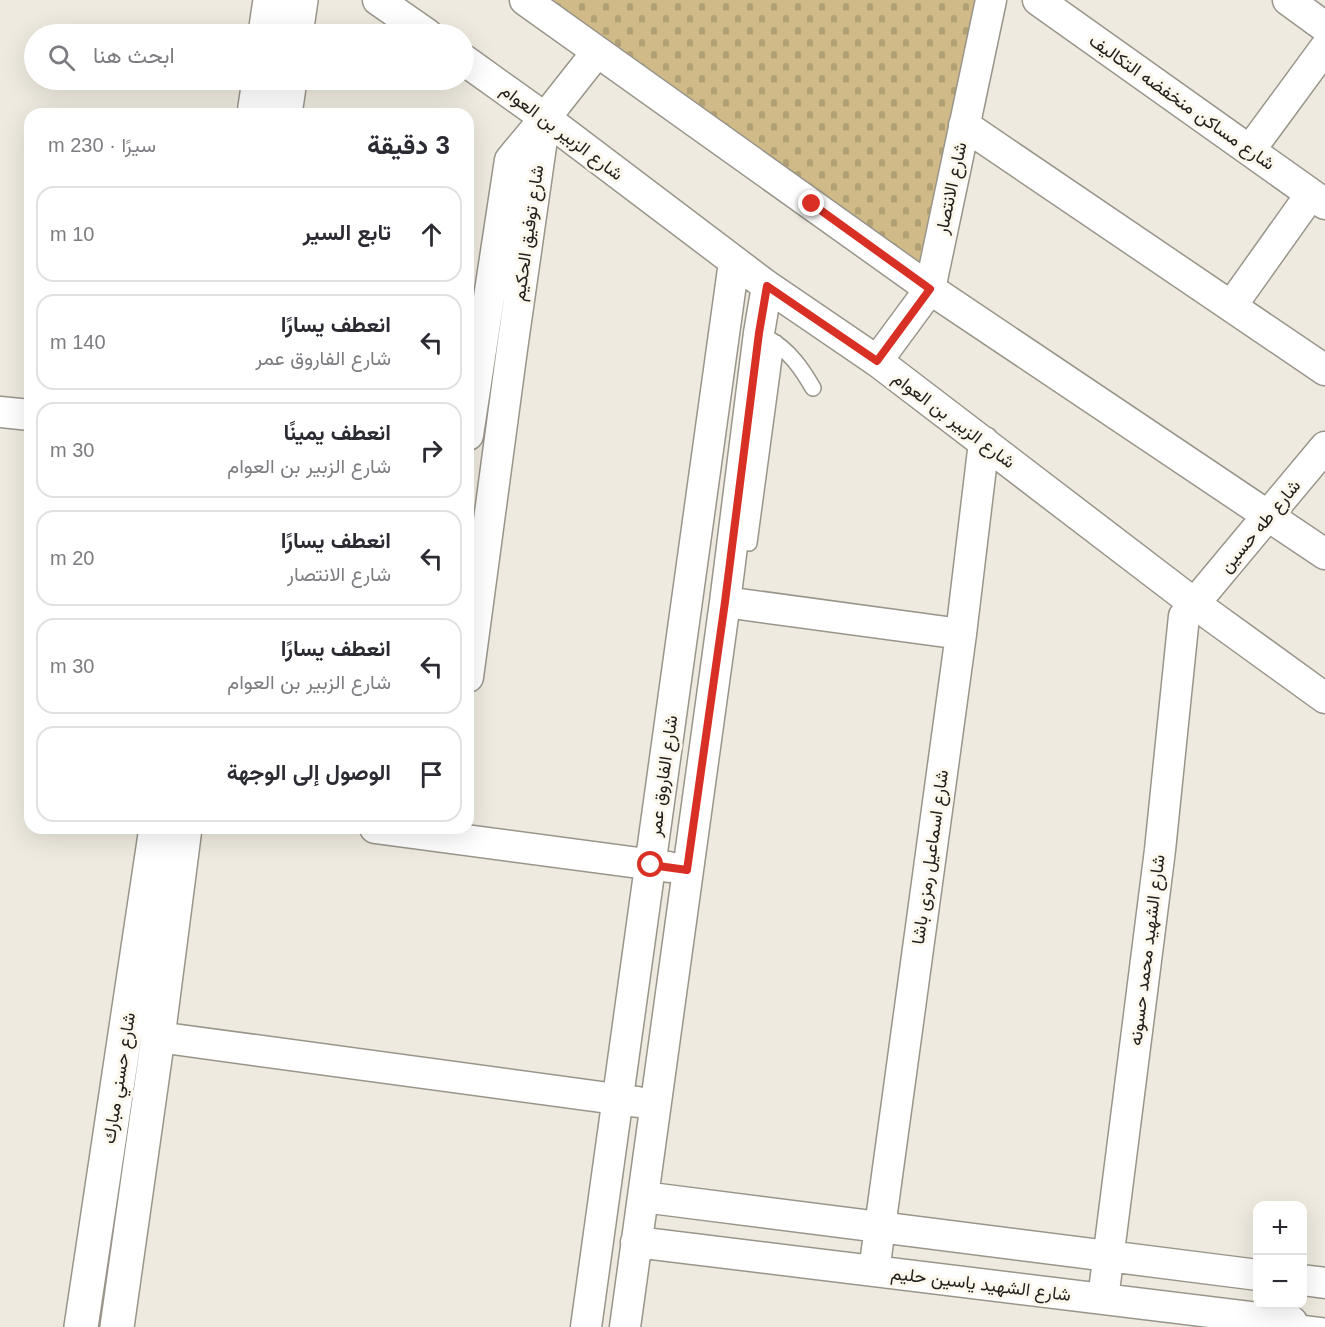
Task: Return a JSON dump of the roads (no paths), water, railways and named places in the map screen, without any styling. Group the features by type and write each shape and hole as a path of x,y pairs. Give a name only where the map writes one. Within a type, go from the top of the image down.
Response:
{"street":[{"path":"266,24 270,0"},
{"path":"297,24 301,0"},
{"path":"378,0 413,24"},
{"path":"525,0 930,289 1325,554"},
{"name":"شارع الانتصار","path":"877,361 930,289 991,0"},
{"name":"شارع مساكن منخفضه التكاليف","path":"1038,0 1318,199"},
{"path":"1288,0 1325,27"},
{"path":"1250,150 1325,48"},
{"path":"545,118 597,52"},
{"name":"شارع الزبير بن العوام","path":"474,67 545,118 734,262 877,361 1195,604 1325,698"},
{"path":"255,108 258,90"},
{"path":"286,108 289,90"},
{"name":"شارع توفيق الحكيم","path":"474,599 545,118"},
{"name":"شارع توفيق الحكيم","path":"474,375 510,160 545,118"},
{"path":"964,125 1325,370"},
{"path":"1232,305 1318,199"},
{"name":"شارع الفاروق عمر","path":"586,1327 734,262"},
{"name":"شارع الفاروق عمر","path":"625,1327 725,602 767,338 767,286"},
{"path":"476,355 512,349"},
{"path":"0,412 24,414"},
{"name":"شارع اسماعيل رمزى باشا","path":"874,1271 961,634 984,442"},
{"name":"شارع طه حسين","path":"1195,604 1325,447"},
{"path":"725,602 961,634"},
{"name":"شارع الشهيد محمد حسونه","path":"1103,1299 1160,850 1184,616 1195,604"},
{"name":"شارع حسني مبارك","path":"81,1327 155,834"},
{"name":"شارع حسني مبارك","path":"117,1327 184,834"},
{"path":"453,834 687,870"},
{"path":"158,1038 656,1104"},
{"path":"643,1197 1253,1274"},
{"name":"شارع الشهيد ياسين حليم","path":"636,1242 1103,1299 1293,1318"},
{"path":"1307,1281 1325,1283"}],"lane":[{"path":"767,338 790,356 803,370 813,388"},
{"path":"749,543 767,338"},
{"name":"شارع الشهيد ياسين حليم","path":"1293,1318 1325,1326"}]}
